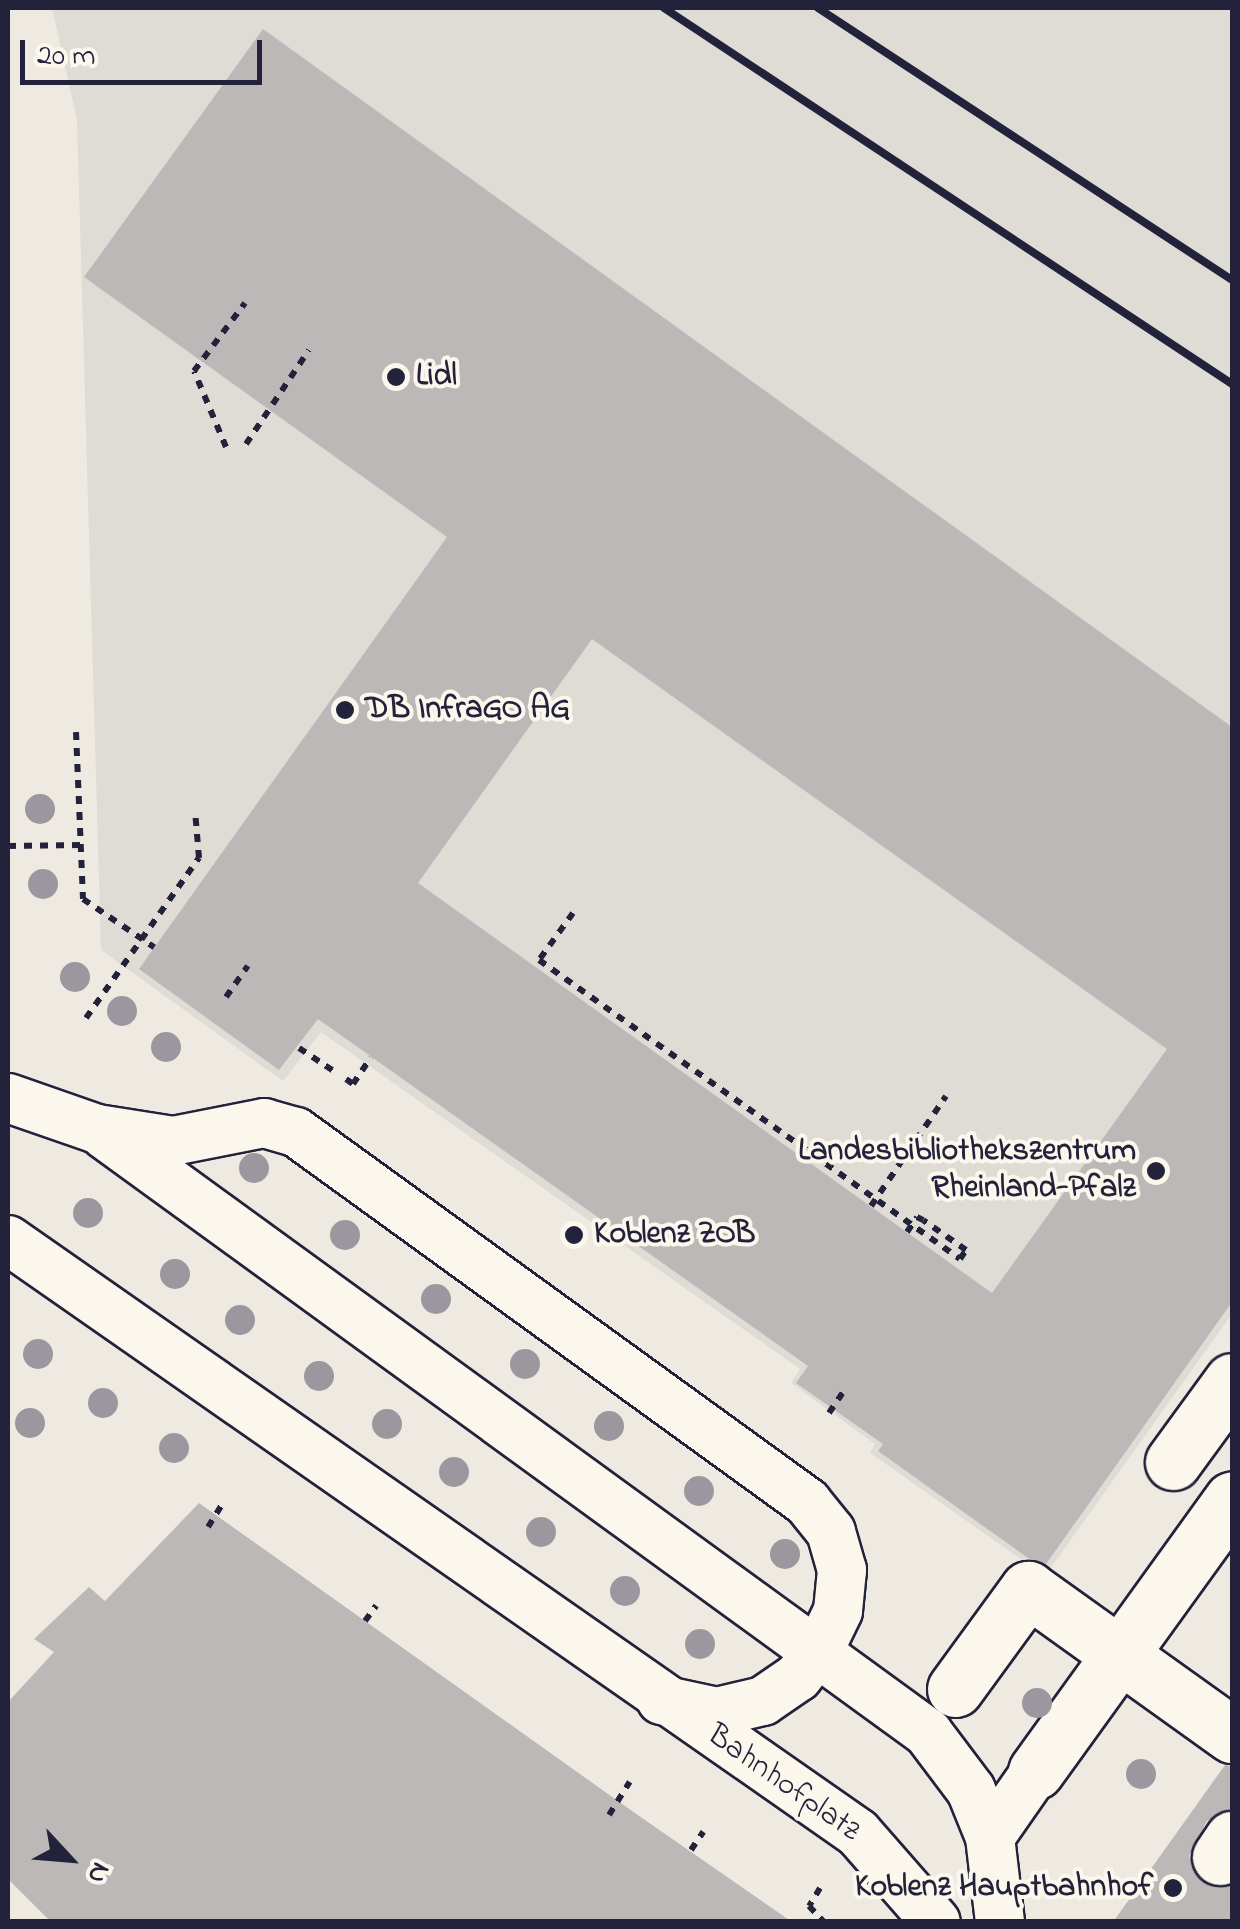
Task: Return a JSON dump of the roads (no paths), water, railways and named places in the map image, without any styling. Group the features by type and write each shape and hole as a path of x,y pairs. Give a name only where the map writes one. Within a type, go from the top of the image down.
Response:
{"street":[{"path":"1036,1771 1120,1654 1197,1479 1232,1381"},
{"path":"955,1689 1028,1590 1232,1735"}],"lane":[{"path":"8,1098 97,1129 172,1140 264,1123 311,1143 807,1502 831,1532 842,1570 838,1611 820,1648 798,1677 762,1701 717,1712 661,1700"},
{"path":"97,1129 820,1648 928,1732 971,1790 990,1837 1000,1922"},
{"name":"Bahnhofplatz","path":"8,1240 661,1700 858,1832 936,1922"},
{"path":"990,1837 1036,1771"}],"railway":[{"path":"664,8 1232,384"},
{"path":"818,8 1232,280"}],"place":[{"name":"Lidl","path":"396,377"},
{"name":"DB InfraGO AG","path":"345,710"},
{"name":"Landesbibliothekszentrum Rheinland-Pfalz","path":"1156,1171"},
{"name":"Koblenz ZOB","path":"574,1235"},
{"name":"Koblenz Hauptbahnhof","path":"1173,1888"}]}
